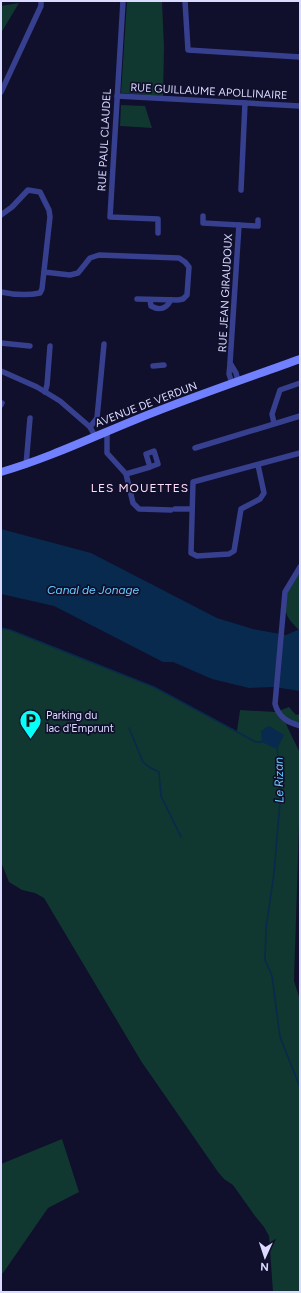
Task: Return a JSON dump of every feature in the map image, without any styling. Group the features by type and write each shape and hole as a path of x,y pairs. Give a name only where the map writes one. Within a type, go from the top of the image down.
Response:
{"main road":[{"name":"AVENUE DE VERDUN","path":"1,472 26,465 160,410 300,358"}],"street":[{"path":"1,92 42,1"},
{"name":"RUE PAUL CLAUDEL","path":"123,1 110,217 158,219 158,233"},
{"path":"186,1 188,50 300,57"},
{"name":"RUE GUILLAUME APOLLINAIRE","path":"117,96 300,106"},
{"path":"241,190 245,103"},
{"path":"1,215 12,207 28,190 40,192 49,210 50,217 42,289 40,293 22,295 1,292"},
{"name":"RUE JEAN GIRAUDOUX","path":"203,216 203,223 258,226 258,220"},
{"name":"RUE JEAN GIRAUDOUX","path":"235,382 229,374 239,225"},
{"path":"44,272 70,275 78,273 90,258 99,255 179,258 189,267 187,295 183,299 137,299"},
{"path":"150,300 150,306 152,308 163,309 167,307 171,300"},
{"path":"1,343 30,346"},
{"path":"90,427 97,418 104,344"},
{"path":"45,392 47,385 50,346"},
{"path":"153,366 164,365"},
{"path":"1,371 45,392 60,401 90,427 95,436"},
{"path":"274,423 272,414 280,390 300,383"},
{"path":"195,448 300,416"},
{"path":"26,465 30,418"},
{"path":"107,432 107,453 126,474 133,503 140,509 192,509"},
{"path":"258,465 264,493 260,499 241,509 234,551 229,554 197,556 191,553 193,482 300,453"},
{"path":"126,474 150,467"},
{"path":"300,567 285,592 275,700 276,710 280,716 288,722 300,726"}],"green space":[{"path":"127,1 162,1 164,48 163,96 121,93"},
{"path":"19,3 1,33 1,6"},
{"path":"121,105 145,106 152,128 120,126"},
{"path":"300,570 299,630 288,617 285,609 285,603 288,591"},
{"path":"1,629 9,629 155,687 237,731 240,710 276,712 289,707 296,715 300,714 300,728 286,724 300,753 294,981 300,1000 300,1292 273,1292 269,1236 264,1227 233,1185 224,1179 218,1172 141,1061 44,898 35,893 22,890 9,882 1,862"},
{"path":"62,1139 79,1192 48,1208 1,1274 1,1164"}],"water":[{"name":"Canal de Jonage","path":"1,529 91,553 217,618 253,629 286,635 300,629 300,691 274,687 249,688 212,679 173,662 163,662 54,606 1,594"},
{"path":"269,726 284,735 278,747 274,748 262,742 261,731"}],"waterway":[{"name":"Le Rizan","path":"1,628 10,630 154,687 256,742 262,742"},
{"path":"129,728 143,762 159,772 161,796 181,837"},
{"name":"Le Rizan","path":"277,747 281,790 274,873 266,928 265,960 272,976 280,1037 300,1087"}],"place":[{"name":"Parking du lac d'Emprunt","path":"31,740"}],"district":[{"name":"LES MOUETTES","path":"140,488"}]}
